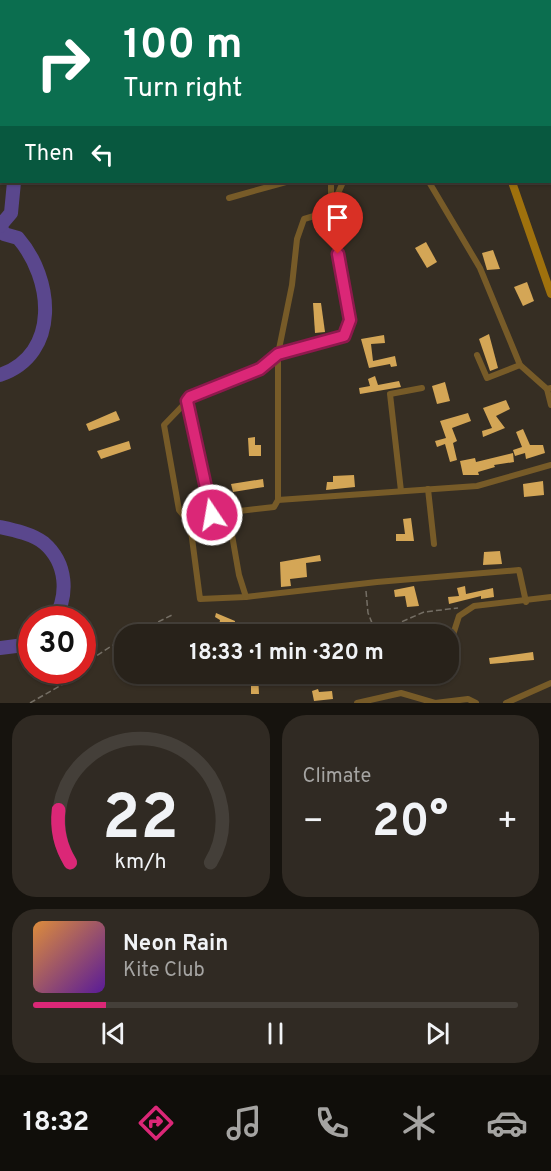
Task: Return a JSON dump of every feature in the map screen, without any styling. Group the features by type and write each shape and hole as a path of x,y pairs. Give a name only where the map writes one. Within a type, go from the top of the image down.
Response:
{"main road":[{"path":"512,183 551,294"}],"street":[{"path":"229,198 282,183"},
{"path":"331,183 331,211 350,320 344,336 278,354 260,369 190,397 164,425 178,510 190,523 200,599 246,597 365,583 519,570 526,602"},
{"path":"331,211 343,183"},
{"path":"430,183 480,268 520,365 549,388 551,405"},
{"path":"246,597 239,575 229,518 231,512 241,509 274,507 278,500 278,354 292,285 297,239 304,219 331,211"},
{"path":"477,355 487,378 520,365"},
{"path":"401,491 390,394 422,388"},
{"path":"187,401 212,515 229,518"},
{"path":"278,500 477,486 551,465"},
{"path":"428,489 434,544"},
{"path":"456,624 459,616 474,606 526,602 551,597"},
{"path":"506,703 551,683"},
{"path":"357,703 401,693 435,703 468,699 476,703"}],"path":[{"path":"365,583 368,613 376,633 424,612 474,606"},
{"path":"154,624 174,614"},
{"path":"96,656 114,645"},
{"path":"30,703 63,684"}],"building":[{"path":"426,242 437,262 427,268 415,248"},
{"path":"493,250 500,269 487,270 482,253"},
{"path":"527,282 534,301 523,306 514,287"},
{"path":"313,303 321,303 325,332 315,333"},
{"path":"489,334 498,368 490,371 479,339"},
{"path":"384,335 385,343 371,344 373,361 395,356 397,366 391,367 390,364 369,368 361,339"},
{"path":"375,376 378,385 399,381 401,387 360,394 359,388 370,386 368,379"},
{"path":"445,382 450,401 437,404 432,386"},
{"path":"506,400 510,409 496,416 505,428 483,437 482,431 492,428 483,408"},
{"path":"116,411 120,420 89,431 86,424"},
{"path":"468,413 471,421 452,428 457,441 453,443 457,460 450,462 445,444 437,447 435,441 446,438 440,421"},
{"path":"523,429 530,445 543,445 545,453 526,459 525,453 515,456 513,450 522,447 516,432"},
{"path":"255,437 255,445 261,445 261,456 249,456 248,438"},
{"path":"129,441 131,449 101,459 97,451"},
{"path":"513,453 514,462 494,465 495,467 478,472 479,475 463,475 460,461 475,458 476,462"},
{"path":"354,475 355,487 326,490 327,482 333,482 333,476"},
{"path":"263,479 264,487 233,492 231,484"},
{"path":"543,481 544,495 524,497 523,484"},
{"path":"411,518 414,541 396,541 396,534 405,534 403,519"},
{"path":"500,551 502,564 483,565 484,552"},
{"path":"320,555 321,561 306,563 307,577 290,579 291,586 281,587 280,562"},
{"path":"414,586 419,606 407,607 405,596 395,597 394,590"},
{"path":"465,586 466,594 493,588 494,597 481,599 481,596 449,604 448,597 459,596 457,588"},
{"path":"216,613 235,621 235,624 219,624 220,620 215,617"},
{"path":"533,652 534,660 490,664 489,658"},
{"path":"251,684 258,684 259,694 251,694"},
{"path":"318,689 319,692 332,691 333,699 314,701 312,691"}],"waterway":[{"path":"0,226 11,213 14,183"},
{"path":"0,226 4,234 18,238 30,255 39,273 44,293 45,314 42,333 33,350 20,365 0,375"},
{"path":"0,527 34,537 52,551 63,580 60,606"},
{"path":"0,648 18,646"}],"route":[{"path":"212,515 187,401 190,397 260,369 278,354 344,336 350,320 338,254"}]}
